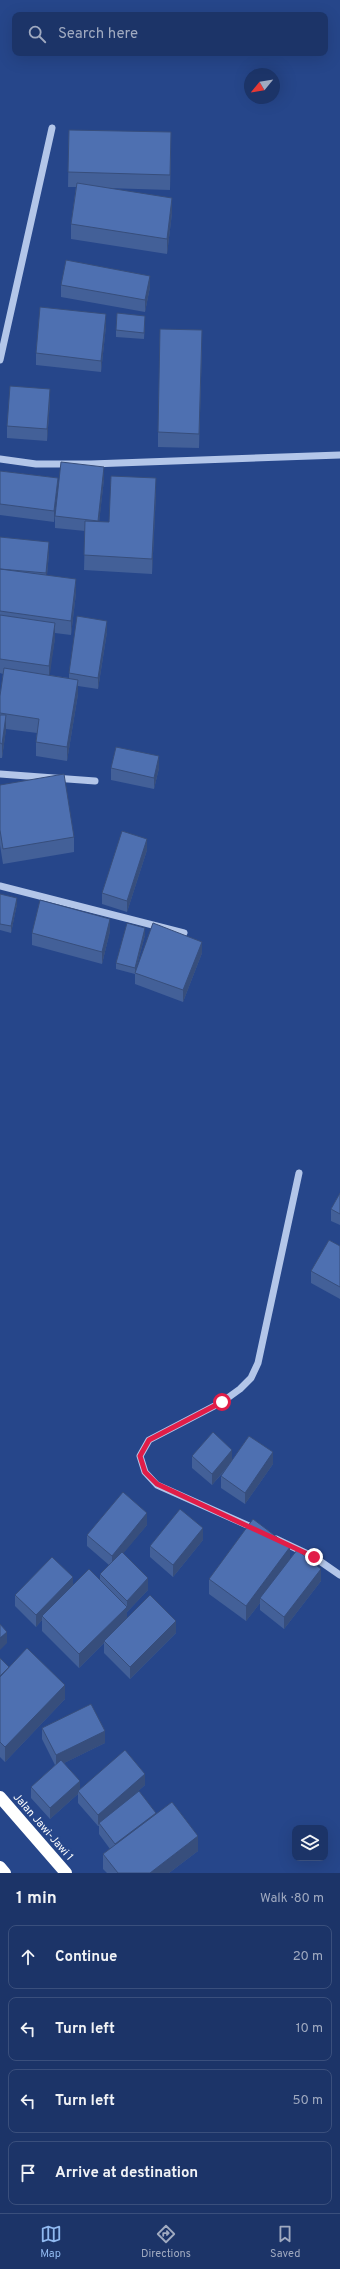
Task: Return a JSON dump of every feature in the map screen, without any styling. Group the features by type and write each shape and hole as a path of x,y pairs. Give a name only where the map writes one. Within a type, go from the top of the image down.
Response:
{"highway":[{"name":"Jalan Jawi-Jawi 1","path":"0,1797 66,1873"},
{"path":"0,1867 6,1873"}],"street":[{"path":"0,360 52,128"},
{"path":"0,459 36,464 91,464 340,455"},
{"path":"0,774 95,782"},
{"path":"0,886 184,933"},
{"path":"299,1173 258,1363 251,1378 240,1389 222,1402 149,1440 140,1456 145,1472 157,1484 314,1557 340,1576"}],"building":[{"path":"69,130 171,132 170,175 68,172"},
{"path":"77,183 172,198 167,239 71,224"},
{"path":"66,260 150,276 145,300 61,285"},
{"path":"40,307 106,314 101,361 36,353"},
{"path":"117,313 145,316 144,333 116,330"},
{"path":"160,329 202,330 199,434 158,432"},
{"path":"10,386 50,389 47,429 7,426"},
{"path":"61,462 104,467 98,521 55,516"},
{"path":"0,471 58,478 54,511 0,504"},
{"path":"111,476 156,478 152,559 84,555 85,521 109,522"},
{"path":"0,537 49,542 46,573 0,569"},
{"path":"0,569 76,579 71,621 0,611"},
{"path":"0,615 55,623 49,666 0,659"},
{"path":"77,616 107,621 98,678 69,673"},
{"path":"4,668 78,680 67,747 36,742 39,719 0,713 0,696"},
{"path":"0,715 6,715 2,744 0,743"},
{"path":"116,747 159,756 154,778 111,768"},
{"path":"64,774 74,837 3,849 0,830 0,785"},
{"path":"122,831 147,839 127,901 102,893"},
{"path":"0,894 17,898 11,926 0,924"},
{"path":"40,900 110,919 102,952 32,933"},
{"path":"127,923 145,928 135,968 116,963"},
{"path":"153,923 202,942 183,990 135,973"},
{"path":"340,1193 340,1214 331,1209"},
{"path":"329,1240 340,1246 340,1287 311,1271"},
{"path":"213,1432 232,1450 212,1474 192,1456"},
{"path":"249,1436 273,1452 245,1493 221,1476"},
{"path":"123,1492 147,1513 112,1556 87,1535"},
{"path":"180,1509 203,1528 173,1565 150,1546"},
{"path":"253,1519 290,1547 246,1606 209,1579"},
{"path":"297,1550 321,1569 284,1617 260,1598"},
{"path":"122,1552 148,1578 127,1601 100,1574"},
{"path":"52,1557 73,1577 36,1615 15,1595"},
{"path":"89,1569 127,1607 79,1654 42,1616"},
{"path":"150,1595 176,1621 130,1667 104,1641"},
{"path":"0,1624 7,1632 0,1638"},
{"path":"27,1648 65,1685 5,1747 0,1742 0,1677"},
{"path":"0,1658 9,1667 0,1676"},
{"path":"91,1704 105,1731 56,1755 42,1728"},
{"path":"125,1750 145,1774 98,1815 78,1791"},
{"path":"61,1760 80,1781 50,1808 31,1787"},
{"path":"139,1791 156,1813 115,1844 99,1823"},
{"path":"172,1802 198,1836 150,1873 118,1873 103,1854"}],"route":[{"path":"222,1402 149,1440 140,1456 145,1472 157,1484 314,1557"}]}
